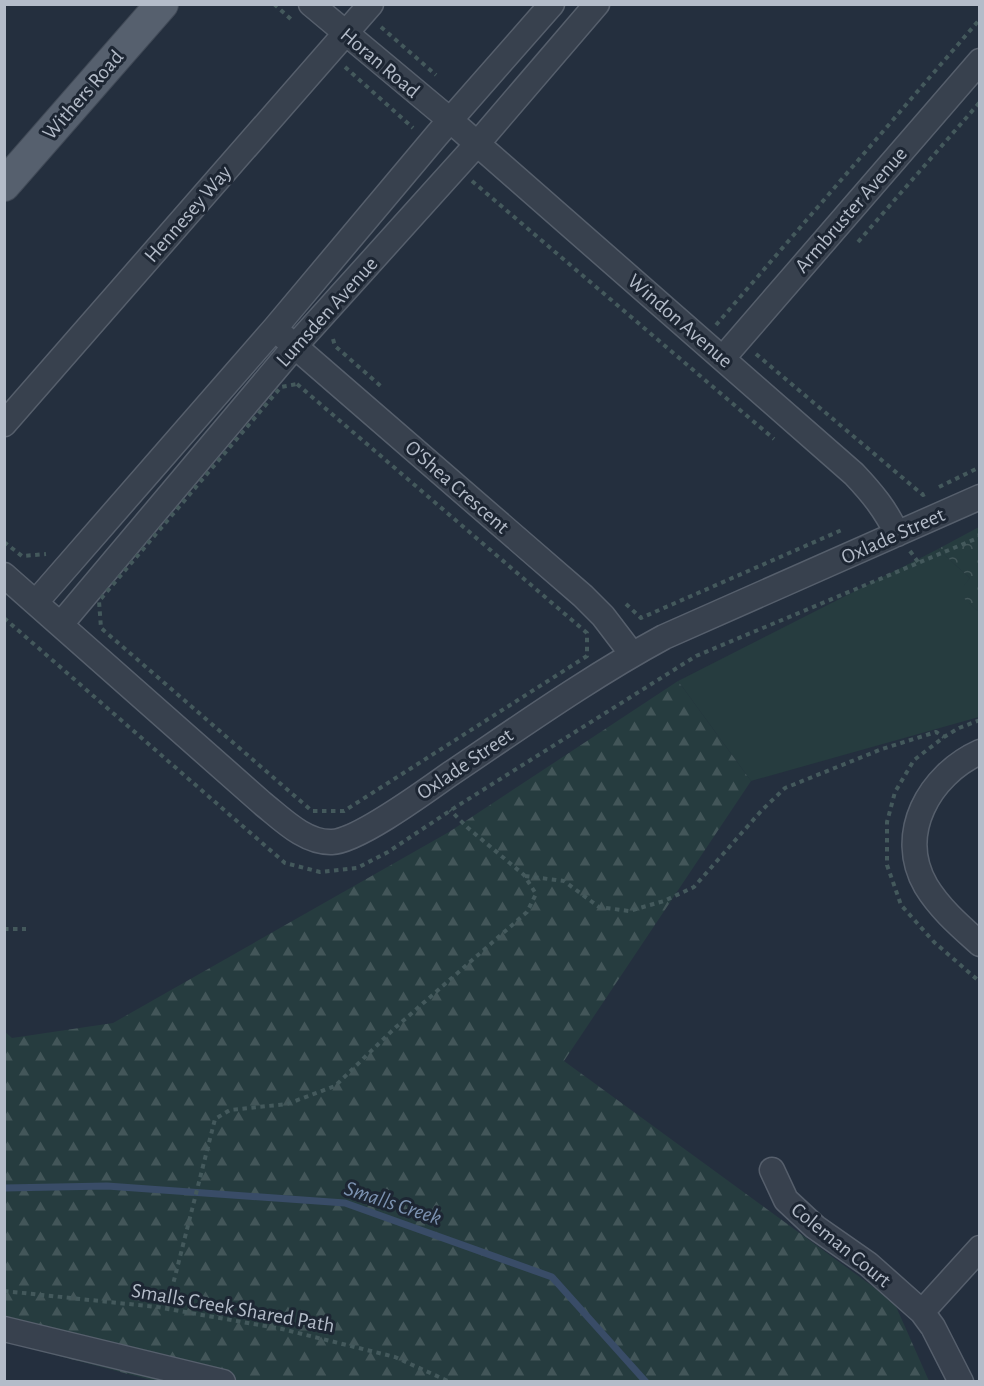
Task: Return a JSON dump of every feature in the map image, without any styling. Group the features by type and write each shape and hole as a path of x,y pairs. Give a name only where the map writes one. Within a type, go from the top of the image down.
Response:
{"main road":[{"name":"Withers Road","path":"4,186 162,4"}],"street":[{"name":"Horan Road","path":"311,4 450,120"},
{"name":"Lumsden Avenue","path":"36,602 552,4"},
{"name":"Lumsden Avenue","path":"61,624 295,346 477,144 597,4"},
{"name":"Hennesey Way","path":"4,424 367,8"},
{"name":"Armbruster Avenue","path":"723,358 980,61"},
{"name":"Windon Avenue","path":"450,120 854,474 888,513 897,534"},
{"name":"O'Shea Crescent","path":"274,328 583,596 603,616 632,654"},
{"name":"Oxlade Street","path":"4,575 262,803 297,831 312,839 332,842 349,838 387,817 632,654 664,637 980,497"},
{"path":"980,752 966,758 932,789 922,805 917,828 916,849 919,869 930,892 952,920 980,944"},
{"name":"Coleman Court","path":"772,1170 786,1200 815,1227 868,1264 922,1312 933,1328 961,1382"},
{"path":"922,1312 980,1248"},
{"path":"4,1329 224,1382"}],"path":[{"path":"274,4 297,25"},
{"path":"367,8 466,101"},
{"path":"684,362 980,19"},
{"path":"329,53 413,126 412,131"},
{"path":"858,242 980,102"},
{"path":"467,177 779,442"},
{"path":"719,321 923,495 980,466"},
{"path":"331,332 335,346 387,393"},
{"path":"725,396 759,356"},
{"path":"297,384 587,633 587,656 344,811 312,811 100,628 99,601 281,387 297,384"},
{"path":"624,602 641,618 854,525"},
{"path":"4,618 285,863 320,872 357,868 388,852 696,656 980,537"},
{"path":"4,542 22,556 50,554"},
{"path":"524,876 564,881 599,907 629,911 664,901 694,887 762,810 785,788 882,749 936,732 944,737"},
{"path":"167,1308 210,1131 215,1119 230,1110 287,1104 335,1086 396,1027 527,912 536,894 524,876 468,828 451,810"},
{"path":"4,929 26,929"},
{"name":"Smalls Creek Shared Path","path":"4,1291 167,1308 282,1329 395,1357 450,1382"}],"green space":[{"path":"979,527 979,612 958,593 970,578 938,549"},
{"path":"938,549 970,578 959,593 979,612 979,717 751,781 678,681"},
{"path":"678,681 751,781 564,1061 894,1302 929,1381 155,1381 5,1342 4,1031 12,1038 113,1023 449,832"}],"waterway":[{"name":"Smalls Creek","path":"4,1188 107,1186 345,1203 552,1277 646,1382"}]}
